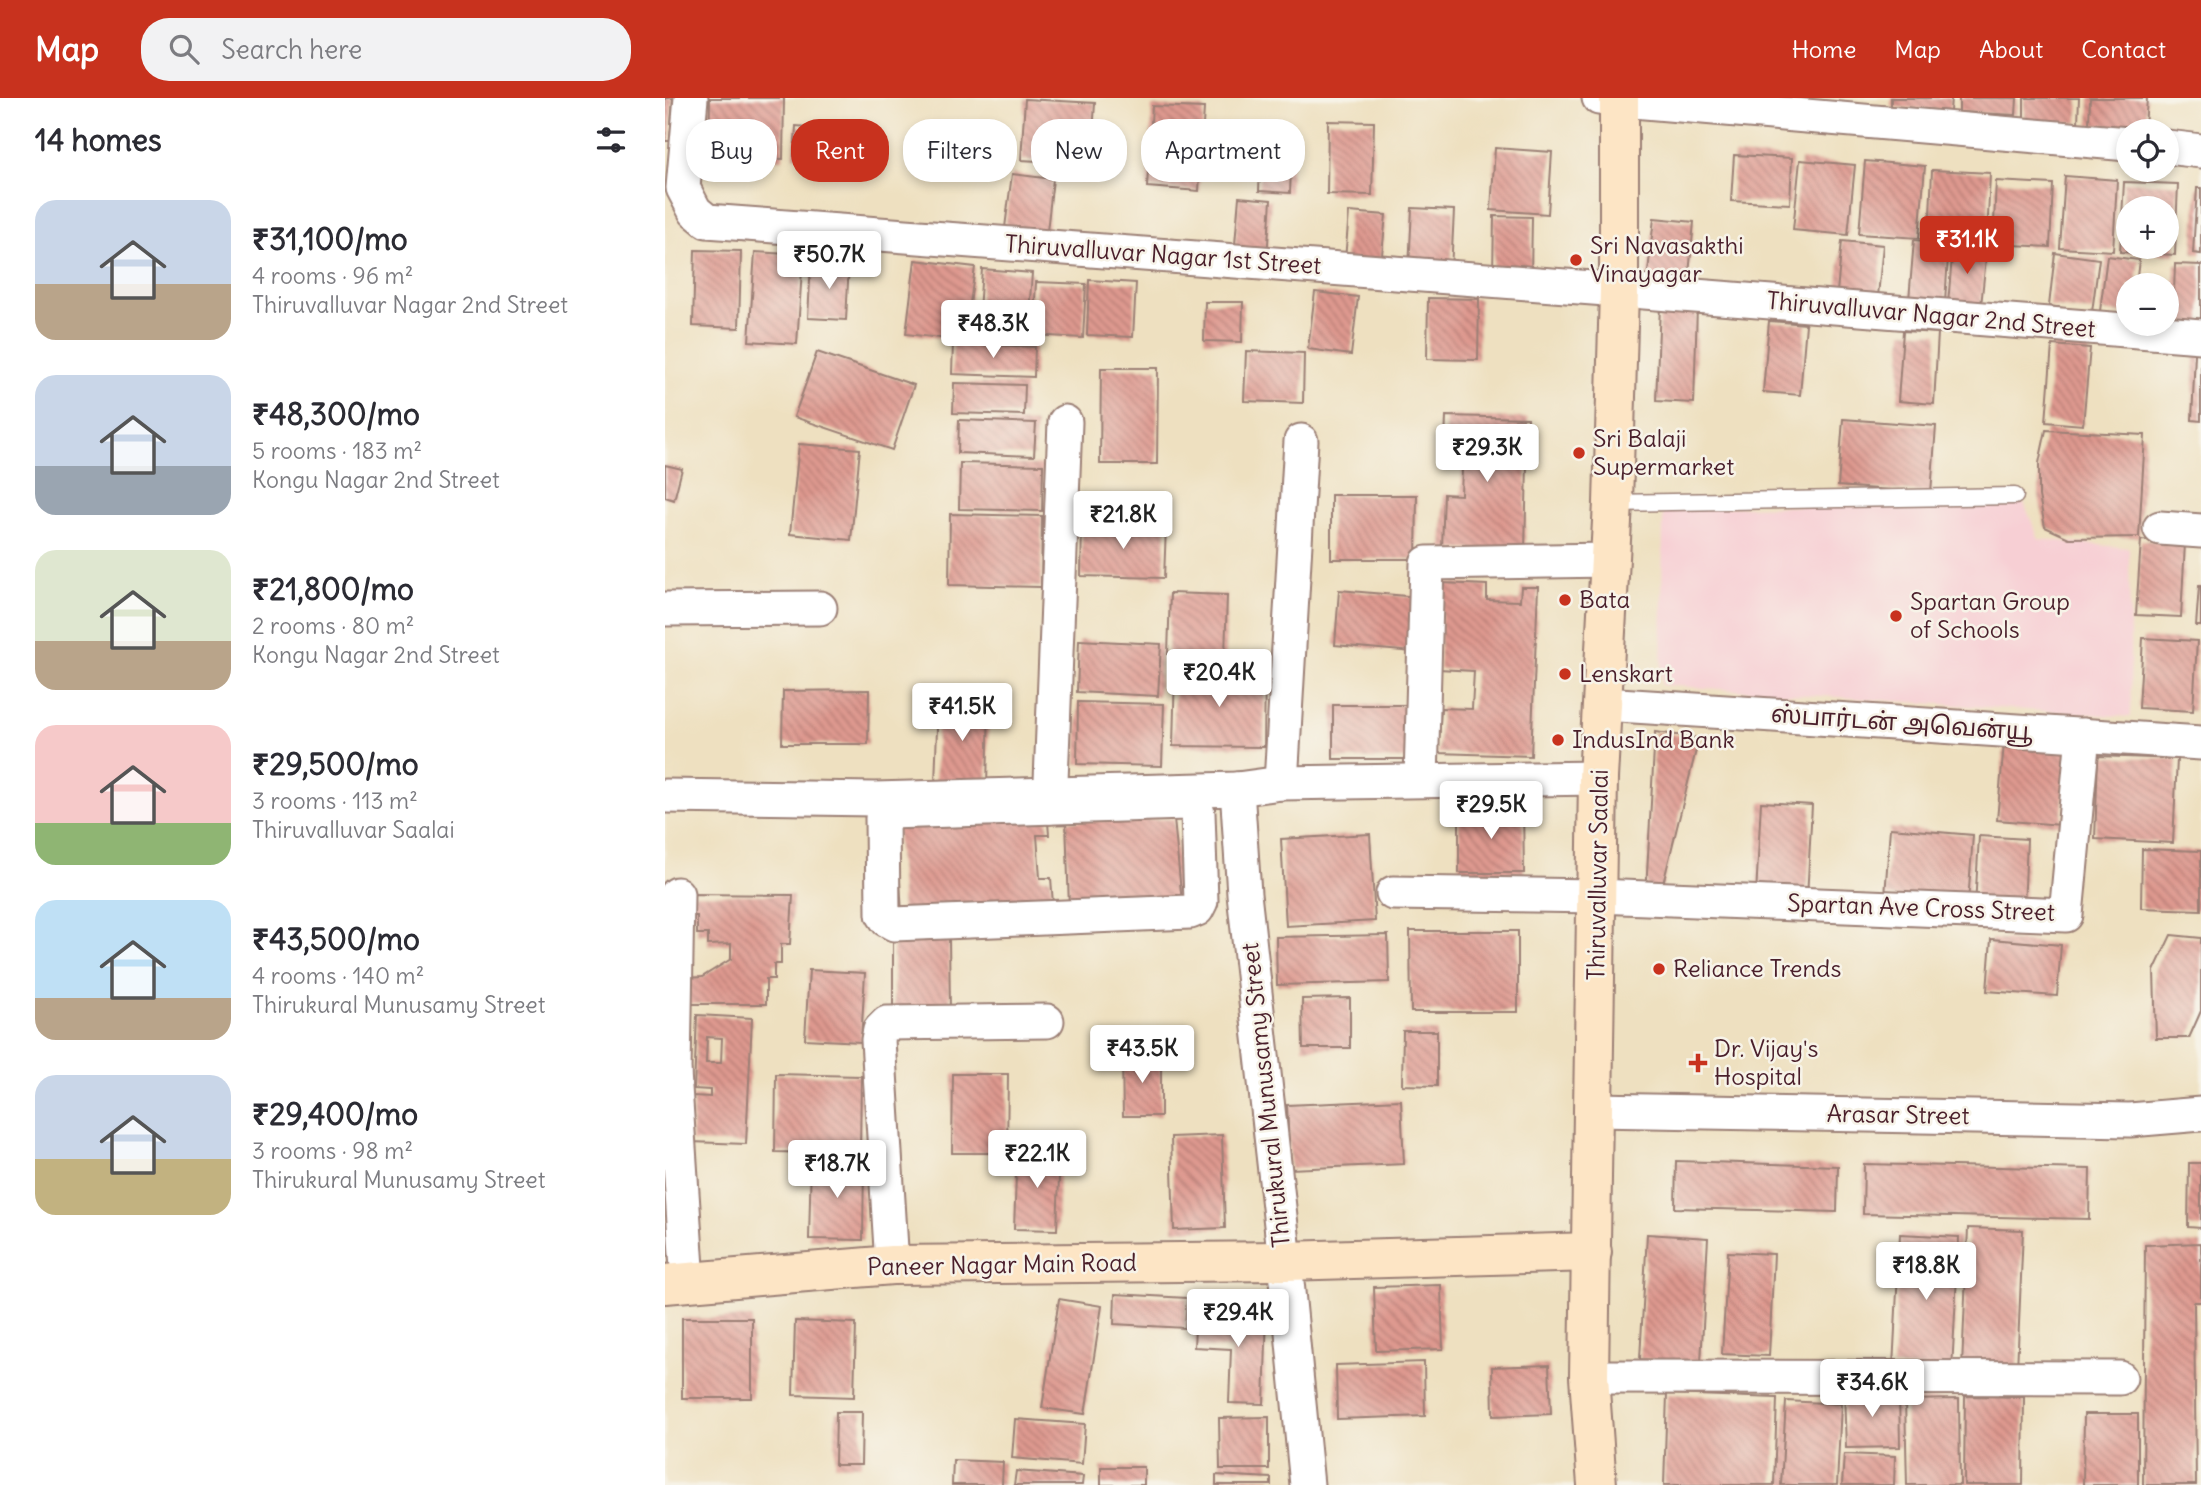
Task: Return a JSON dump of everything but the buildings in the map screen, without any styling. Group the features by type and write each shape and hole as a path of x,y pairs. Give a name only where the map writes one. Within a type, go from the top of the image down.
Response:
{"street":[{"name":"Thiruvalluvar Nagar 1st Street","path":"691,98 683,188 695,211 707,221 1619,289"},
{"path":"1599,98 2116,143"},
{"name":"Thiruvalluvar Saalai","path":"1597,1485 1589,1377 1598,778 1613,503 1619,289 1619,98"},
{"path":"2179,149 2201,150"},
{"name":"Thiruvalluvar Nagar 2nd Street","path":"1619,289 2201,337"},
{"path":"1050,801 1065,422"},
{"path":"1281,783 1301,441"},
{"path":"2160,528 2201,531"},
{"path":"1421,780 1427,563 1609,560"},
{"path":"665,609 820,608"},
{"name":"ஸ்பார்டன் அவென்யூ","path":"1603,705 2201,743"},
{"name":"Spartan Ave Cross Street","path":"1597,896 2066,915 2083,735"},
{"path":"665,796 875,799 1050,801 1186,803 1194,806 1198,813 1201,901 1197,909 1190,912 894,924 883,914 882,818 889,811 1050,801 1237,789 1281,783 1598,778"},
{"name":"Thirukural Munusamy Street","path":"1237,789 1242,864 1307,1485"},
{"path":"1199,866 1242,864"},
{"path":"1393,893 1597,896"},
{"path":"677,894 670,1072 677,1284"},
{"path":"892,1265 878,1040 880,1030 887,1023 1048,1021"},
{"name":"Arasar Street","path":"1595,1110 2130,1120 2201,1115"},
{"name":"Paneer Nagar Main Road","path":"677,1284 892,1265 1285,1261 1592,1252"},
{"path":"1589,1377 2120,1378"}],"lane":[{"path":"1613,503 2015,496"}],"shaded area":[{"name":"Spartan Group of Schools","path":"2024,503 2039,539 2129,548 2131,717 1661,685 1663,508"}],"place":[{"name":"Sri Navasakthi Vinayagar","path":"1576,260"},
{"name":"Sri Balaji Supermarket","path":"1579,453"},
{"name":"Bata","path":"1565,600"},
{"name":"Spartan Group of Schools","path":"1896,616"},
{"name":"Lenskart","path":"1565,674"},
{"name":"IndusInd Bank","path":"1558,740"},
{"name":"Reliance Trends","path":"1659,969"},
{"name":"Dr. Vijay's Hospital","path":"1698,1063"}]}
